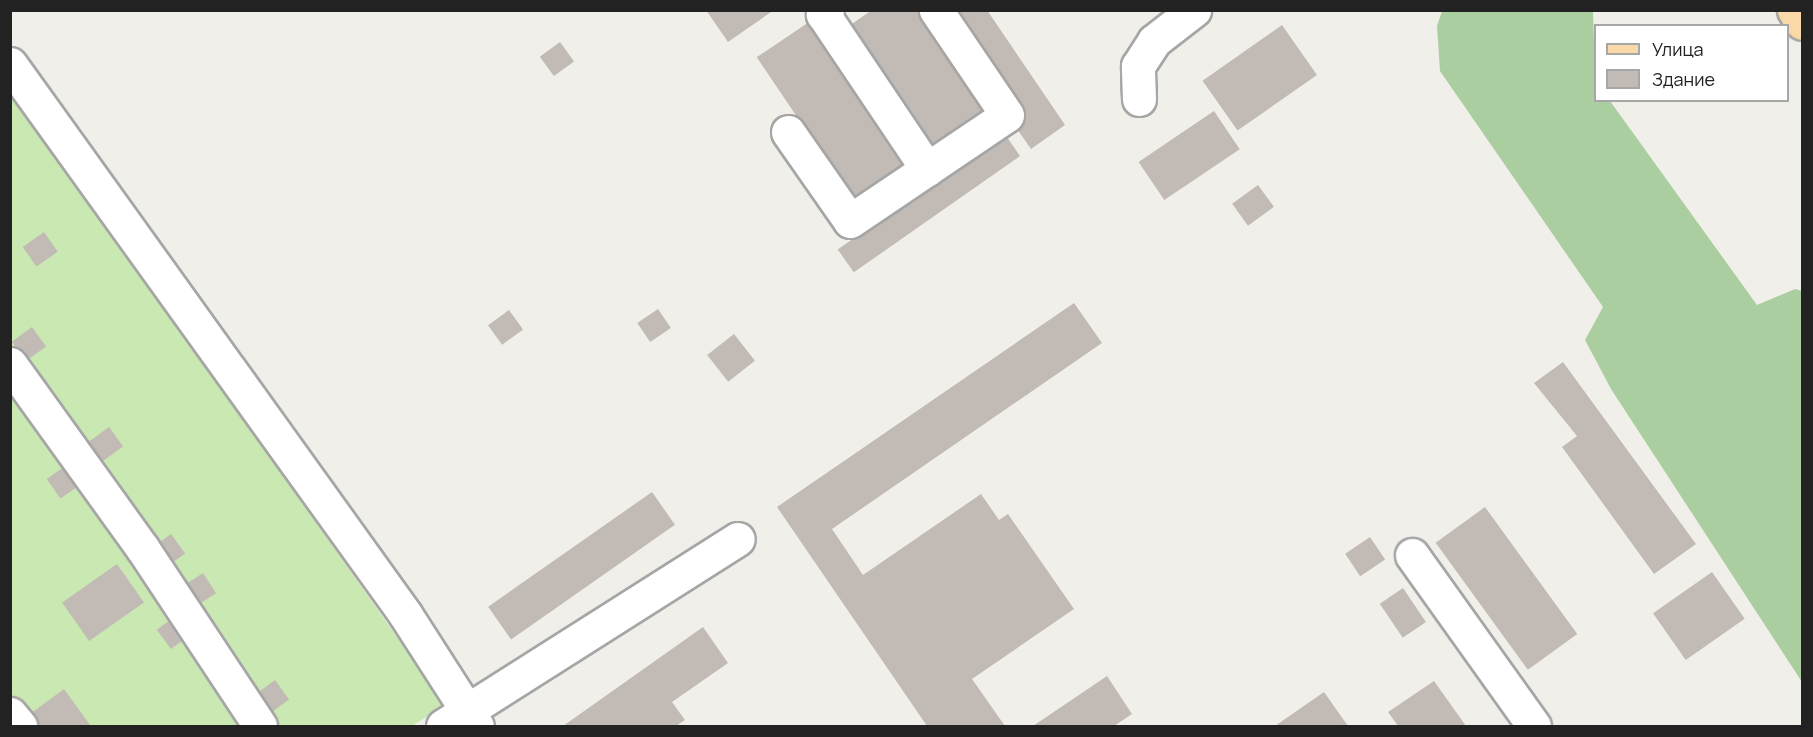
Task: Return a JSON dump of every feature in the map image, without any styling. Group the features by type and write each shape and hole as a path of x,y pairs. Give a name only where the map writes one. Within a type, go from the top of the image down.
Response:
{"main road":[{"path":"1794,10 1803,22"}],"street":[{"path":"788,132 850,221 1006,115 936,10"},
{"path":"1139,99 1138,66 1154,41 1194,10"},
{"path":"825,12 927,169"},
{"path":"10,64 405,614 462,721 738,539"},
{"path":"10,363 143,549 260,726"},
{"path":"1412,555 1533,726"},
{"path":"10,714 20,726"}],"green space":[{"path":"1442,11 1593,11 1594,102 1611,102 1757,305 1795,289 1802,291 1802,682 1611,389 1585,340 1603,307 1440,71 1437,26"},
{"path":"10,90 445,705 412,726 11,726"}],"building":[{"path":"706,10 774,10 728,42"},
{"path":"872,10 919,10 985,110 927,149 846,28"},
{"path":"952,10 987,10 1065,125 1031,149 1015,126 1026,119"},
{"path":"809,22 907,168 855,203 757,57"},
{"path":"1282,25 1317,75 1238,131 1203,81"},
{"path":"560,42 574,61 554,76 540,57"},
{"path":"1214,111 1240,149 1164,200 1139,162"},
{"path":"1004,133 1020,156 854,272 838,249"},
{"path":"1258,185 1274,207 1248,226 1232,204"},
{"path":"44,232 58,252 36,267 23,247"},
{"path":"1074,303 1102,343 832,529 863,575 981,494 999,520 1008,514 1074,609 972,679 1005,726 927,726 777,507"},
{"path":"658,309 671,328 650,342 637,323"},
{"path":"509,310 523,329 502,345 488,325"},
{"path":"32,327 46,346 26,361 12,342"},
{"path":"734,334 755,361 728,382 707,355"},
{"path":"1563,362 1696,544 1654,574 1562,447 1577,436 1534,383"},
{"path":"109,427 123,446 103,461 89,442"},
{"path":"68,464 82,484 60,499 47,479"},
{"path":"652,492 675,525 511,639 488,607"},
{"path":"1485,507 1577,634 1528,670 1436,543"},
{"path":"171,534 185,553 165,568 151,549"},
{"path":"1370,537 1385,559 1360,576 1345,554"},
{"path":"117,564 144,603 89,641 62,602"},
{"path":"1712,572 1745,619 1686,660 1653,613"},
{"path":"203,573 216,593 194,607 181,587"},
{"path":"1403,588 1426,622 1403,638 1380,604"},
{"path":"177,615 191,634 171,649 157,630"},
{"path":"703,627 728,663 672,702 685,720 676,726 563,726"},
{"path":"1107,676 1132,714 1114,726 1033,726"},
{"path":"275,680 289,699 269,714 255,695"},
{"path":"1434,681 1466,726 1398,726 1388,712"},
{"path":"64,689 90,725 38,726 30,714"},
{"path":"1324,692 1348,726 1275,726"}]}
